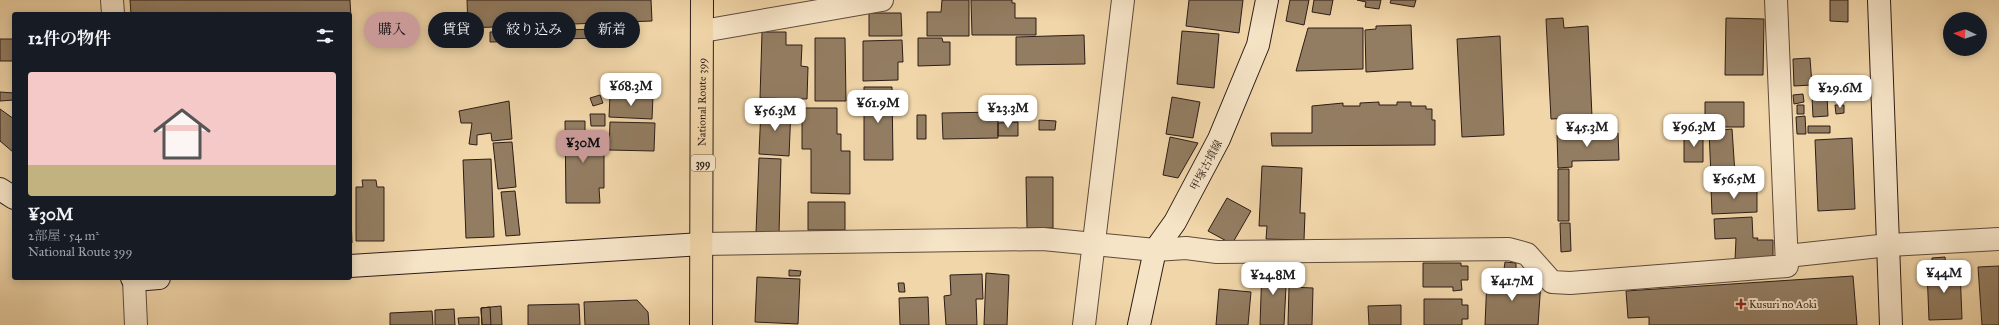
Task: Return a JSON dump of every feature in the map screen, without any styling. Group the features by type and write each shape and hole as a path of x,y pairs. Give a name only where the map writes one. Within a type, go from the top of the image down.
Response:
{"highway":[{"name":"National Route 399","path":"701,325 702,0"}],"street":[{"path":"112,0 113,12"},
{"path":"703,31 882,0"},
{"path":"1084,325 1092,245 1124,0"},
{"name":"甲塚古墳線","path":"1139,325 1154,250 1175,222 1220,139 1258,45 1267,0"},
{"path":"352,266 702,244 1043,239 1154,250 1186,248 1217,252 1509,249 1527,254 1552,282 1570,283 1787,266 1776,0"},
{"path":"1879,0 1891,325"},
{"path":"0,189 12,197"},
{"path":"1787,256 1889,246 1999,239"},
{"path":"133,280 136,325"}],"building":[{"path":"130,0 350,0 351,12 131,12"},
{"path":"467,0 651,0 652,21 640,21 640,12 584,12 584,24 576,24 576,12 492,12 492,27 484,27 484,12 467,12"},
{"path":"942,0 969,0 969,36 927,36 927,12 941,12"},
{"path":"971,0 1012,0 1012,3 1015,3 1015,18 1036,18 1036,35 972,35"},
{"path":"1189,0 1243,0 1239,33 1186,26"},
{"path":"1290,0 1309,0 1304,25 1286,21"},
{"path":"1314,0 1333,0 1330,15 1312,12"},
{"path":"1357,0 1381,0 1379,9 1365,7 1366,2"},
{"path":"1391,0 1416,0 1414,7 1390,3"},
{"path":"1830,0 1848,0 1848,22 1830,21"},
{"path":"869,13 901,13 902,36 869,36"},
{"path":"1563,18 1564,28 1588,26 1592,117 1551,119 1546,19"},
{"path":"1726,18 1764,19 1763,75 1725,75"},
{"path":"1411,25 1413,69 1366,72 1365,30 1376,29 1376,26"},
{"path":"1308,28 1363,28 1363,69 1296,71"},
{"path":"584,29 584,38 576,39 576,30"},
{"path":"1182,31 1219,34 1214,88 1177,84"},
{"path":"490,32 492,32 492,42 490,42"},
{"path":"762,32 786,32 786,45 802,45 801,66 808,67 807,99 760,98"},
{"path":"1084,35 1085,64 1016,65 1016,37"},
{"path":"1500,36 1504,135 1462,137 1457,39"},
{"path":"815,38 845,38 846,101 815,101"},
{"path":"918,38 942,38 943,42 950,42 950,65 918,66"},
{"path":"0,39 12,39 12,61 0,61"},
{"path":"902,40 903,62 898,62 898,80 863,81 863,41"},
{"path":"1810,58 1812,85 1794,86 1793,59"},
{"path":"864,87 892,87 893,160 864,160"},
{"path":"0,92 12,93 12,100 0,101"},
{"path":"1803,94 1804,102 1794,104 1793,95"},
{"path":"600,95 603,103 593,106 590,98"},
{"path":"610,95 653,96 652,119 609,117"},
{"path":"1827,96 1828,116 1813,117 1812,97"},
{"path":"1172,97 1200,102 1193,138 1166,134"},
{"path":"509,101 512,139 492,141 491,133 477,135 477,145 469,144 472,123 461,123 459,111"},
{"path":"1379,102 1379,105 1397,105 1397,102 1411,102 1411,106 1426,106 1426,109 1432,109 1432,120 1435,120 1435,145 1272,146 1271,133 1312,133 1312,106 1343,103 1343,106 1360,106 1360,103"},
{"path":"1705,102 1744,102 1744,127 1705,127"},
{"path":"1797,105 1804,105 1804,114 1797,114"},
{"path":"1835,105 1844,105 1844,113 1836,114"},
{"path":"761,108 791,109 789,156 759,154"},
{"path":"802,108 837,108 837,134 841,134 841,151 850,151 850,194 811,193 811,149 802,149"},
{"path":"0,109 12,118 12,151 0,141"},
{"path":"998,112 998,138 943,139 942,113"},
{"path":"590,114 605,114 605,126 591,126"},
{"path":"917,115 926,115 926,139 917,139"},
{"path":"1805,116 1806,134 1797,134 1796,117"},
{"path":"1039,120 1056,121 1055,130 1039,130"},
{"path":"565,121 585,121 585,136 604,135 604,188 599,188 600,203 566,203"},
{"path":"610,122 655,123 654,151 609,150"},
{"path":"1018,122 1018,136 998,136 998,123"},
{"path":"1808,126 1830,126 1830,133 1808,133"},
{"path":"1732,129 1735,174 1711,176 1709,131"},
{"path":"1618,133 1619,160 1572,161 1572,167 1558,168 1557,135"},
{"path":"1703,134 1703,162 1684,162 1684,135"},
{"path":"1170,137 1198,143 1178,178 1163,175"},
{"path":"1852,138 1855,209 1818,211 1815,140"},
{"path":"512,142 516,187 498,189 493,143"},
{"path":"759,158 781,159 779,234 756,233"},
{"path":"491,159 494,237 466,238 463,160"},
{"path":"1262,166 1302,168 1300,213 1305,213 1304,240 1266,239 1267,226 1259,226"},
{"path":"1558,169 1569,169 1569,221 1558,221"},
{"path":"1026,177 1053,177 1053,228 1027,228"},
{"path":"362,180 376,180 377,187 384,187 384,241 356,241 356,187 363,187"},
{"path":"1757,187 1757,212 1712,214 1711,188"},
{"path":"515,191 520,235 506,236 501,192"},
{"path":"1227,198 1251,211 1232,244 1208,231"},
{"path":"808,202 845,202 845,230 808,230"},
{"path":"1752,217 1753,238 1758,238 1757,240 1773,240 1773,261 1735,261 1736,238 1715,239 1714,219"},
{"path":"1560,223 1570,223 1571,251 1561,252"},
{"path":"1945,257 1946,268 1932,268 1932,258"},
{"path":"1505,262 1516,263 1516,270 1504,269"},
{"path":"1423,263 1461,263 1461,266 1468,266 1468,280 1461,280 1462,290 1453,291 1453,287 1423,287"},
{"path":"1999,266 1999,325 1982,325 1978,267"},
{"path":"1262,267 1287,268 1284,325 1260,325"},
{"path":"1960,269 1962,319 1929,320 1927,270"},
{"path":"789,270 801,271 800,276 789,276"},
{"path":"986,273 1009,275 1007,325 984,325"},
{"path":"982,274 983,299 976,299 977,325 946,325 944,296 951,295 950,275"},
{"name":"Kusuri no Aoki","path":"1853,276 1857,325 1649,325 1649,317 1628,318 1626,291"},
{"path":"757,277 800,279 798,324 755,322"},
{"path":"1487,278 1541,281 1538,325 1485,325"},
{"path":"898,283 904,283 905,292 899,292"},
{"path":"1289,287 1313,288 1312,325 1288,325"},
{"path":"1219,289 1251,292 1248,325 1216,325"},
{"path":"928,297 929,325 900,325 899,298"},
{"path":"1424,299 1462,299 1462,305 1468,305 1468,319 1462,319 1462,325 1424,325"},
{"path":"637,300 648,312 649,325 585,325 584,302"},
{"path":"579,304 580,325 528,325 528,305"},
{"path":"1401,305 1401,325 1369,325 1368,306"},
{"path":"501,306 502,325 482,325 481,308"},
{"path":"490,307 491,325 482,325 481,308"},
{"path":"454,309 455,325 435,325 435,310"},
{"path":"432,311 433,325 390,325 390,313"},
{"path":"479,317 479,325 459,325 458,318"}],"place":[{"name":"Kusuri no Aoki","path":"1741,304"}]}
